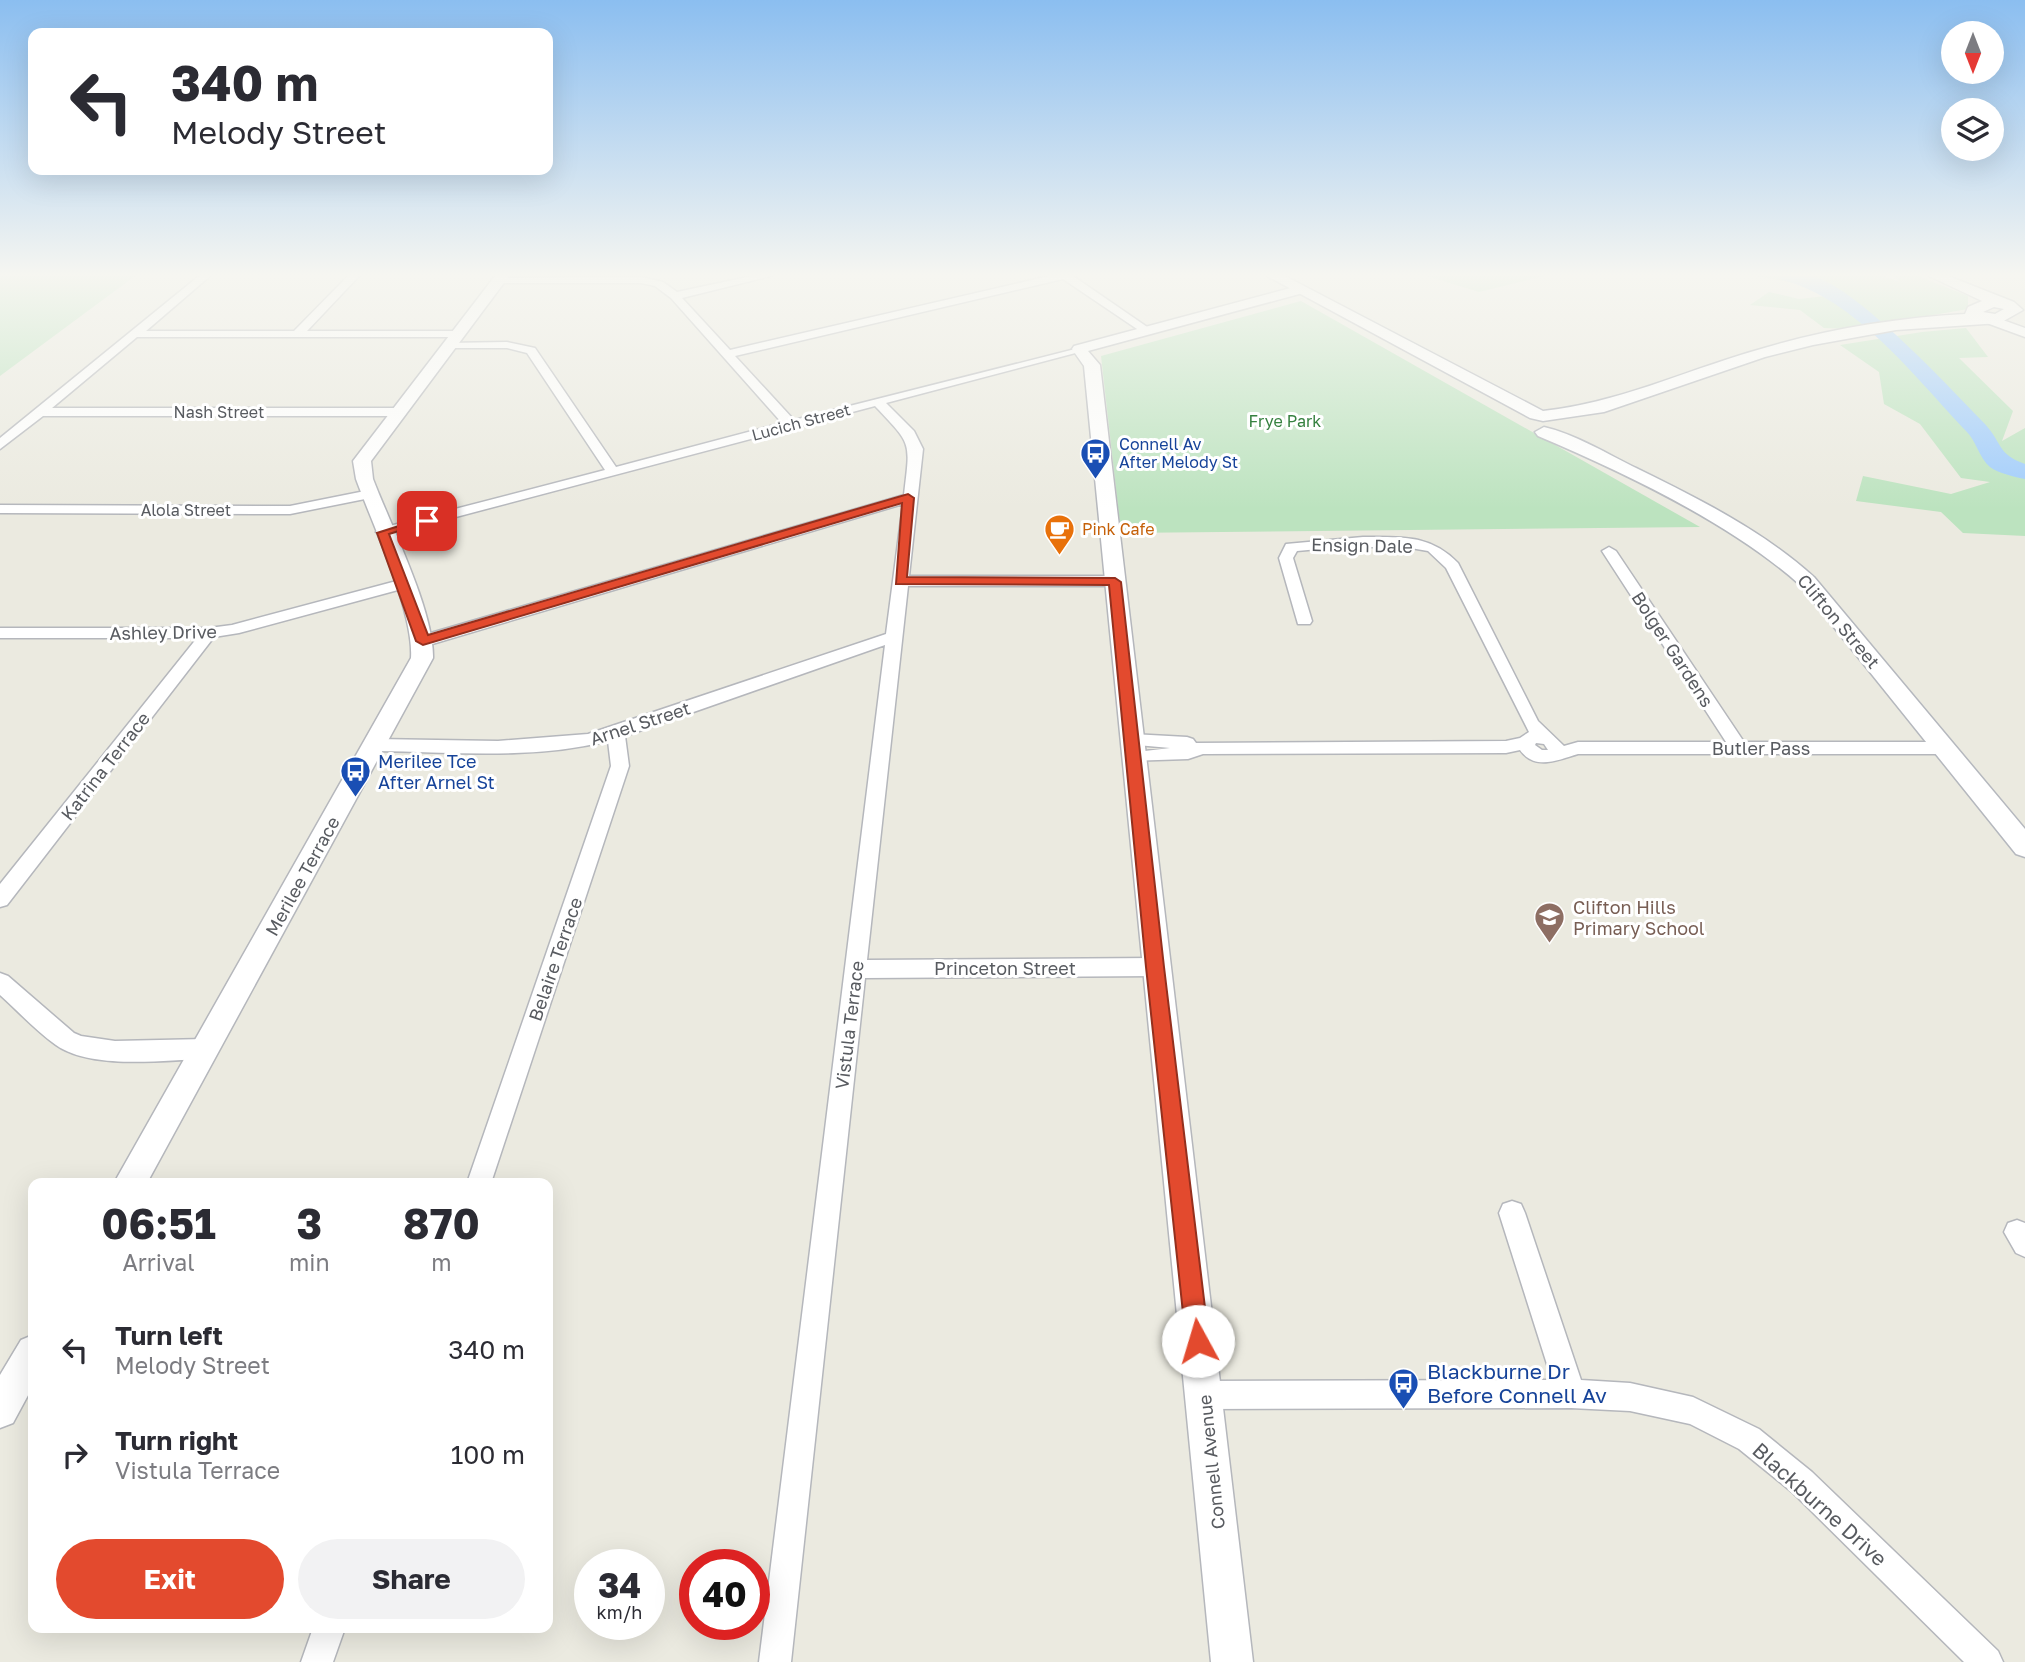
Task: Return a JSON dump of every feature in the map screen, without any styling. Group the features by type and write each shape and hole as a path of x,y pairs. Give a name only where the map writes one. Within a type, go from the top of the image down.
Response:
{"main road":[{"name":"Clifton Street","path":"1413,354 1743,532 1788,563 1807,581 2025,847"},
{"path":"1543,422 1581,417 1587,412 1760,354"}],"street":[{"path":"0,445 111,354"},
{"path":"443,354 362,461 361,466 423,641 908,498"},
{"path":"533,354 613,472"},
{"path":"728,354 791,425"},
{"name":"Lucich Street","path":"383,533 1061,354"},
{"name":"Connell Avenue","path":"1083,354 1092,365 1232,1662"},
{"name":"Vistula Terrace","path":"775,1662 908,498 916,449 909,434 878,401"},
{"name":"Nash Street","path":"40,412 398,412"},
{"name":"Alola Street","path":"0,509 290,510 370,494"},
{"name":"Ensign Dale","path":"1304,621 1286,558 1291,547 1310,543 1406,543 1432,548 1453,566 1538,742"},
{"name":"Bolger Gardens","path":"1609,551 1738,747"},
{"path":"900,581 1115,582"},
{"name":"Ashley Drive","path":"0,633 209,633 233,630 404,584"},
{"name":"Katrina Terrace","path":"0,899 209,633"},
{"name":"Arnel Street","path":"376,745 564,744 617,733 893,637"},
{"name":"Merilee Terrace","path":"133,1178 376,745 422,658 423,641"},
{"name":"Belaire Terrace","path":"481,1178 620,766 617,733"},
{"name":"Butler Pass","path":"1133,749 1188,753 1201,748 1506,747 1538,742 1578,748 1944,748"},
{"name":"Princeton Street","path":"855,968 1155,967"},
{"path":"0,982 66,1040 76,1044 103,1048 205,1049"},
{"path":"1512,1213 1571,1394"},
{"path":"0,1410 28,1361"},
{"name":"Blackburne Drive","path":"1204,1395 1571,1394 1630,1397 1693,1411 1749,1439 1802,1482 1987,1662"},
{"path":"317,1662 327,1633"}],"green space":[{"path":"0,354 30,354 0,376"},
{"name":"Frye Park","path":"1110,354 1394,354 1700,527 1121,533 1101,356"},
{"path":"1852,354 1985,354 1988,357 1959,358 2013,411 2002,441 2025,428 2025,536 1963,533 1941,512 1856,501 1863,476 1951,494 1990,482 1961,478 1920,424 1884,404 1879,372"}],"waterway":[{"path":"1903,354 1980,432 1998,462 2025,472"}],"place":[{"name":"Connell Av After Melody St","path":"1096,480"},
{"name":"Pink Cafe","path":"1059,556"},
{"name":"Merilee Tce After Arnel St","path":"355,798"},
{"name":"Clifton Hills Primary School","path":"1550,944"},
{"name":"Blackburne Dr Before Connell Av","path":"1404,1410"}],"route":[{"path":"427,521 383,533 419,623 423,641 908,498 900,581 1115,582 1198,1341"}]}
